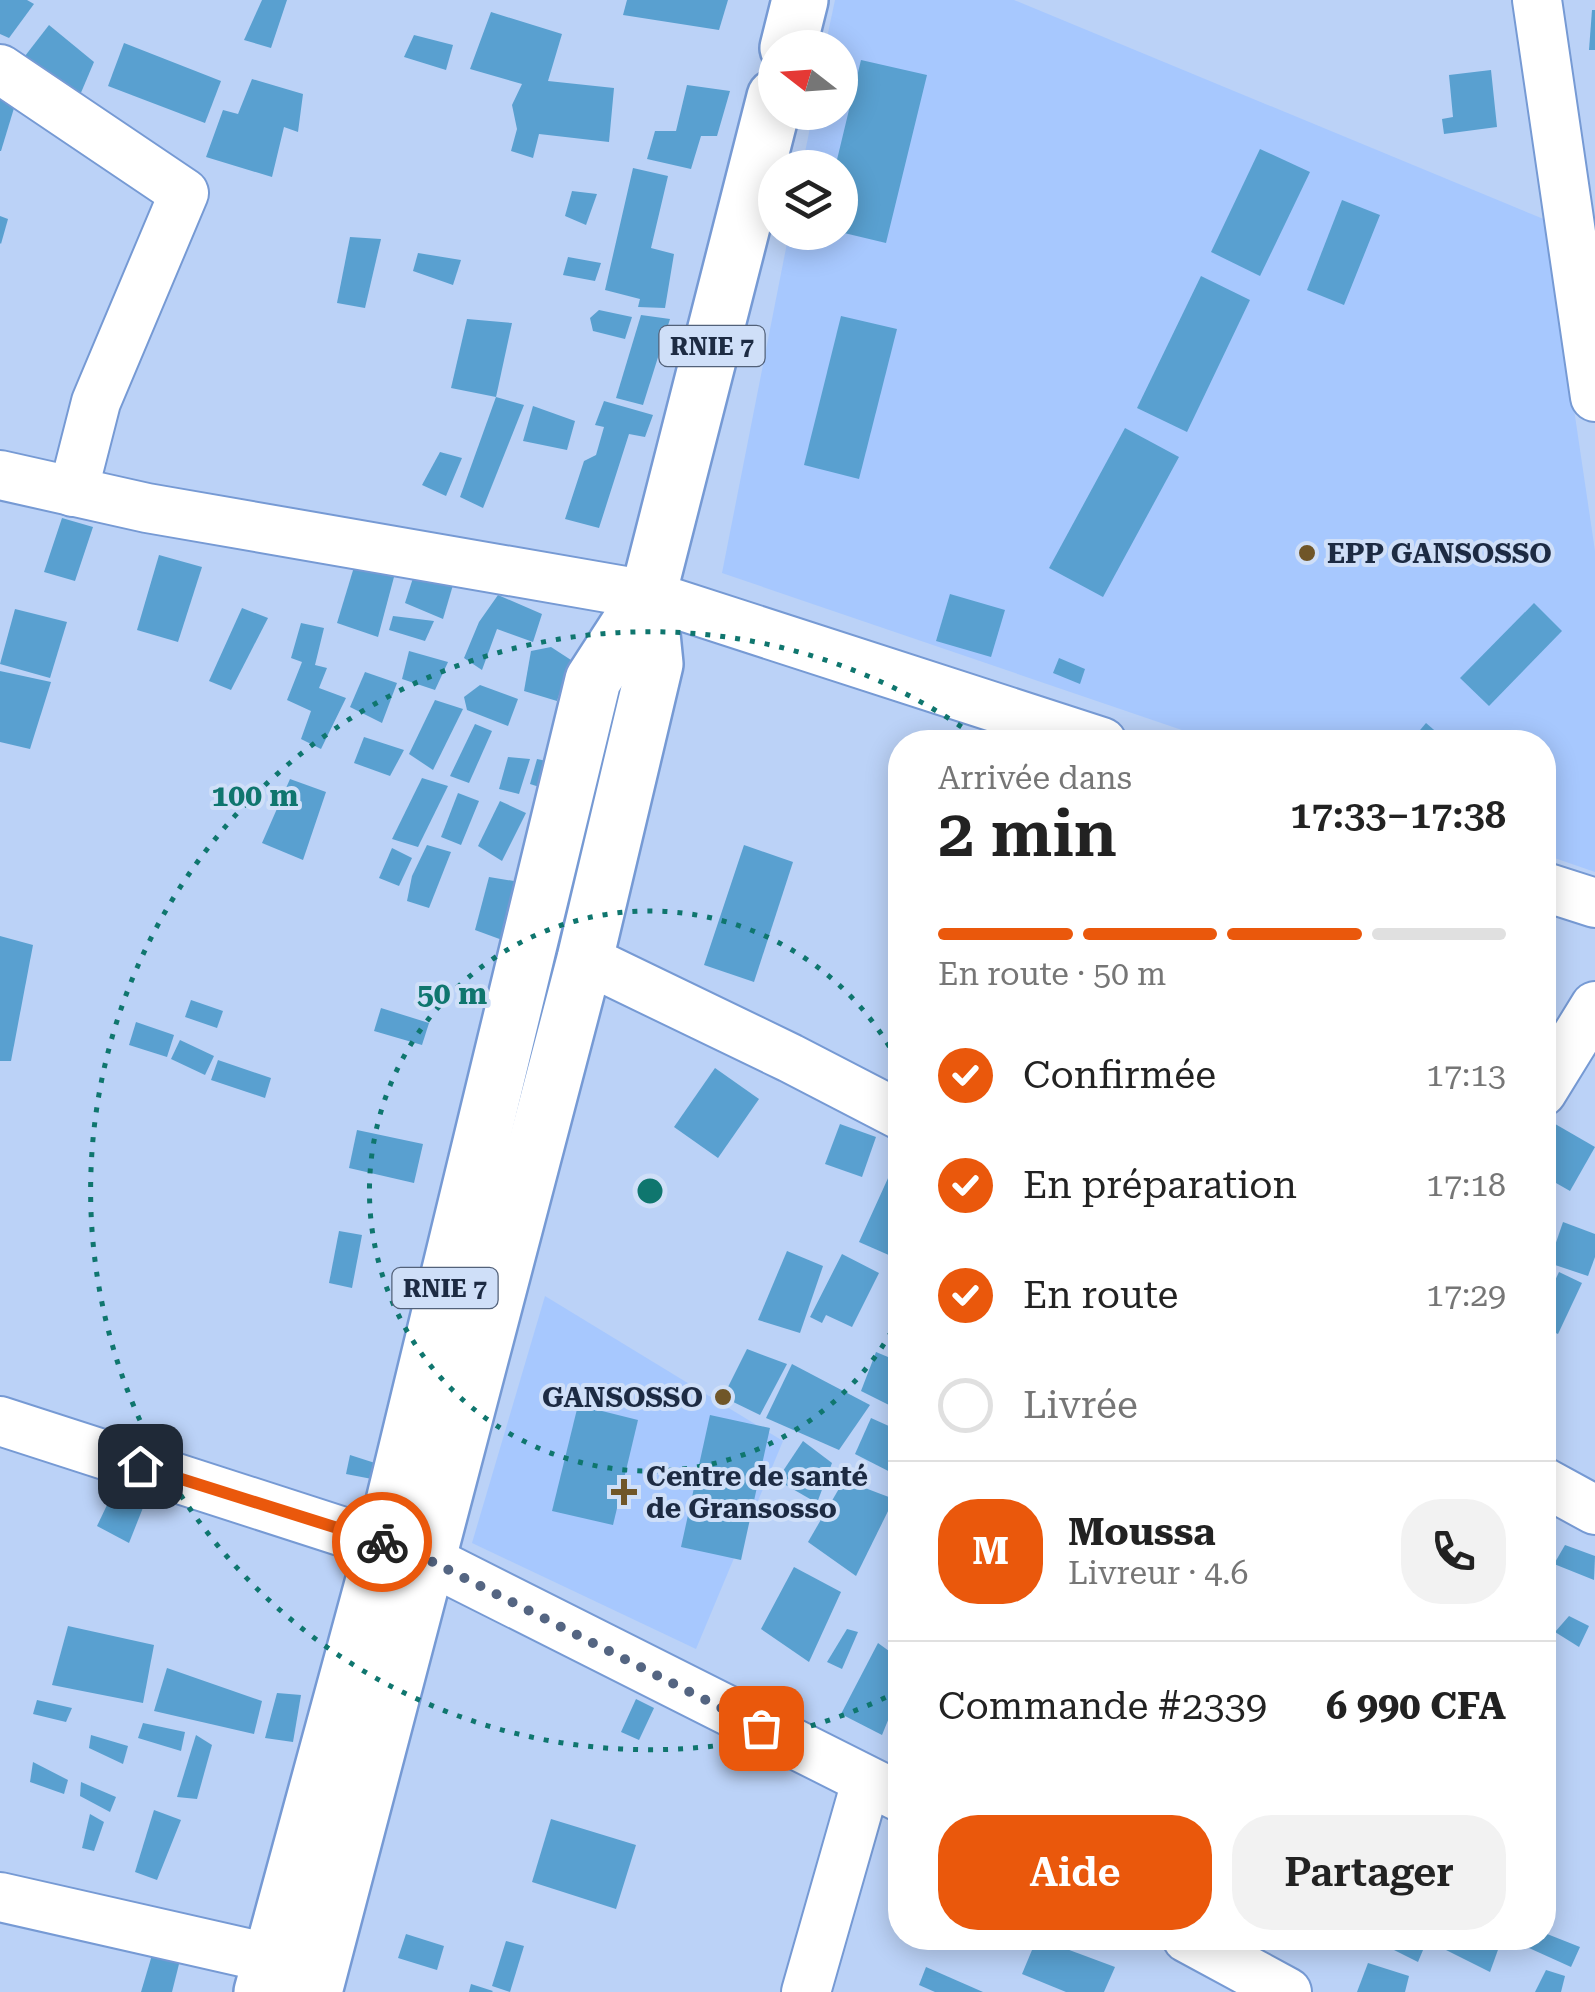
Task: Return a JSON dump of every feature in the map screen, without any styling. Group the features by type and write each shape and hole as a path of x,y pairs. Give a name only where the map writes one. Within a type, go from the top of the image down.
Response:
{"main road":[{"path":"792,30 800,0"},
{"name":"RNIE 7","path":"314,1992 593,680 648,594 767,130"},
{"name":"RNIE 7","path":"266,1975 405,1551 585,959 655,664 648,594"}],"street":[{"path":"1537,0 1595,397"},
{"path":"0,69 184,193 96,402 73,492"},
{"path":"0,475 166,512 648,594 1065,730"},
{"path":"1556,891 1595,904"},
{"path":"585,959 888,1109"},
{"path":"1556,1069 1595,1006"},
{"path":"0,1421 405,1551 883,1790 806,1992"},
{"path":"1556,1489 1595,1510"},
{"path":"0,1898 266,1975"},
{"path":"1209,1950 1287,1992"}],"shaded area":[{"path":"835,0 1014,0 1546,220 1595,551 1595,872 1556,858 1556,730 1182,730 722,573 786,250 858,250 858,150 805,150 810,130 858,130 858,30 829,30"},
{"name":"Centre de santé de Gransosso","path":"545,1296 783,1441 696,1649 472,1543"}],"building":[{"path":"0,0 27,0 34,4 9,38 0,34"},
{"path":"262,0 287,0 271,48 244,40"},
{"path":"627,0 728,0 719,30 623,15"},
{"path":"1592,10 1595,50 1589,50"},
{"path":"491,12 562,34 548,81 614,88 609,142 539,134 533,158 511,151 517,129 512,105 522,84 470,69"},
{"path":"49,25 94,62 80,95 25,56"},
{"path":"414,35 453,45 446,70 404,57"},
{"path":"124,43 221,81 205,123 108,86"},
{"path":"861,60 927,75 886,243 858,236 858,150 839,150 844,130 858,130"},
{"path":"1491,70 1497,127 1444,134 1442,119 1453,117 1449,75"},
{"path":"252,79 303,94 298,132 284,127 272,177 206,157 223,110 238,114"},
{"path":"687,85 730,91 717,136 701,136 691,169 647,159 655,131 676,131"},
{"path":"0,90 18,95 1,151 0,151"},
{"path":"1260,149 1310,172 1260,276 1211,252"},
{"path":"633,168 668,176 651,248 674,254 665,308 638,307 640,299 605,290"},
{"path":"572,191 597,194 586,225 565,216"},
{"path":"1342,200 1380,215 1344,305 1307,290"},
{"path":"0,216 8,219 1,244 0,243"},
{"path":"350,237 381,239 365,308 337,303"},
{"path":"418,253 461,260 453,285 413,271"},
{"path":"568,257 601,263 595,281 563,275"},
{"path":"1201,276 1250,300 1187,432 1137,408"},
{"path":"599,310 632,317 625,339 593,331 590,318"},
{"path":"641,315 670,319 643,405 616,398"},
{"path":"841,316 897,329 859,479 804,465"},
{"path":"467,319 512,323 496,397 451,388"},
{"path":"496,397 524,405 483,508 460,497"},
{"path":"604,401 653,415 645,437 629,434 599,528 565,519 584,461 596,455 604,427 595,425"},
{"path":"533,406 575,421 567,450 523,441"},
{"path":"1125,428 1179,457 1103,597 1049,568"},
{"path":"440,452 462,458 446,496 422,485"},
{"path":"62,518 93,527 75,581 44,572"},
{"path":"159,555 202,567 178,642 137,630"},
{"path":"354,567 394,577 378,637 337,623"},
{"path":"413,578 453,585 443,619 405,603"},
{"path":"950,594 1005,610 991,657 936,641"},
{"path":"498,595 542,614 533,642 497,629 482,670 464,658 479,622"},
{"path":"1534,603 1562,631 1489,706 1460,678"},
{"path":"242,608 268,618 231,690 209,681"},
{"path":"15,609 67,622 50,678 0,664"},
{"path":"393,616 434,621 425,641 389,630"},
{"path":"301,623 324,628 315,665 327,668 319,688 346,698 321,749 301,739 311,711 287,700 302,662 291,658"},
{"path":"551,647 571,660 557,701 524,691 531,651"},
{"path":"409,651 448,662 435,690 402,679"},
{"path":"1059,658 1085,669 1080,684 1053,673"},
{"path":"0,671 51,682 30,749 0,742"},
{"path":"365,672 397,683 382,723 350,707"},
{"path":"480,685 518,699 508,726 467,710 464,697"},
{"path":"435,700 463,709 433,770 409,754"},
{"path":"475,724 492,731 469,783 450,776"},
{"path":"364,737 404,750 390,776 354,763"},
{"path":"508,757 530,759 519,794 499,789"},
{"path":"537,759 566,765 555,792 530,784"},
{"path":"422,778 448,786 418,847 392,839"},
{"path":"290,779 326,792 303,860 262,843"},
{"path":"458,793 479,801 461,845 441,837"},
{"path":"500,801 526,813 502,861 478,846"},
{"path":"427,845 451,852 429,908 407,901 412,876"},
{"path":"744,845 793,862 754,982 704,965"},
{"path":"392,848 412,858 399,886 379,878"},
{"path":"489,877 526,883 505,941 475,930"},
{"path":"0,936 33,945 11,1061 0,1061"},
{"path":"191,1000 223,1011 217,1028 185,1017"},
{"path":"381,1008 429,1023 422,1045 374,1031"},
{"path":"136,1022 174,1035 167,1057 129,1045"},
{"path":"180,1040 214,1056 205,1075 171,1059"},
{"path":"218,1060 271,1078 265,1098 211,1080"},
{"path":"715,1068 759,1099 718,1158 674,1127"},
{"path":"840,1124 876,1137 862,1177 825,1164"},
{"path":"1556,1124 1595,1147 1570,1191 1556,1183"},
{"path":"357,1130 423,1144 414,1183 349,1168"},
{"path":"888,1178 888,1255 859,1242"},
{"path":"1563,1222 1595,1234 1595,1257 1588,1276 1556,1265 1556,1242"},
{"path":"339,1231 362,1235 352,1288 329,1283"},
{"path":"787,1251 823,1266 800,1333 758,1320"},
{"path":"842,1254 879,1273 852,1327 826,1315 822,1323 810,1317"},
{"path":"1559,1272 1582,1283 1558,1334 1556,1333"},
{"path":"747,1349 787,1364 760,1415 723,1397"},
{"path":"876,1352 888,1357 888,1404 861,1391"},
{"path":"792,1364 870,1405 839,1450 766,1418"},
{"path":"578,1405 638,1420 613,1525 552,1511"},
{"path":"710,1415 770,1428 741,1560 681,1547"},
{"path":"871,1418 888,1426 888,1471 855,1454"},
{"path":"803,1441 832,1463 817,1503 777,1480"},
{"path":"350,1455 375,1463 372,1479 346,1474"},
{"path":"844,1480 888,1497 888,1511 856,1576 808,1542"},
{"path":"118,1482 148,1495 129,1543 97,1526"},
{"path":"1565,1545 1595,1556 1594,1580 1556,1565"},
{"path":"794,1567 841,1592 809,1662 761,1629"},
{"path":"1569,1616 1589,1626 1579,1647 1556,1631"},
{"path":"68,1626 154,1645 143,1703 52,1685"},
{"path":"847,1629 858,1632 842,1669 827,1662"},
{"path":"878,1643 888,1650 888,1720 882,1735 841,1714"},
{"path":"167,1668 262,1701 254,1734 154,1711"},
{"path":"277,1693 301,1695 293,1742 265,1738"},
{"path":"636,1699 654,1708 639,1740 621,1732"},
{"path":"37,1700 72,1708 66,1722 33,1714"},
{"path":"143,1723 185,1732 181,1751 138,1738"},
{"path":"91,1735 128,1746 123,1764 89,1748"},
{"path":"196,1735 212,1745 197,1799 177,1797"},
{"path":"33,1762 68,1780 64,1794 30,1782"},
{"path":"81,1782 116,1797 110,1812 80,1796"},
{"path":"154,1810 181,1820 157,1880 135,1872"},
{"path":"90,1814 104,1822 94,1851 82,1848"},
{"path":"551,1819 636,1845 616,1909 532,1882"},
{"path":"406,1934 444,1946 437,1970 398,1958"},
{"path":"1556,1938 1580,1947 1571,1967 1534,1950 1556,1950"},
{"path":"506,1941 524,1946 510,1992 492,1986"},
{"path":"1032,1950 1069,1950 1115,1967 1104,1992 1066,1992 1022,1974"},
{"path":"1394,1950 1423,1950 1418,1962"},
{"path":"1446,1950 1498,1950 1490,1972"},
{"path":"152,1955 180,1960 172,1992 141,1992"},
{"path":"1368,1963 1409,1976 1405,1992 1357,1992"},
{"path":"926,1967 983,1992 935,1992 919,1985"},
{"path":"1546,1970 1565,1976 1561,1992 1535,1992"},
{"path":"471,1984 493,1991 469,1992"}],"way so far":[{"path":"382,1542 427,1559 761,1728"}],"place":[{"name":"EPP GANSOSSO","path":"1307,553"},
{"name":"GANSOSSO","path":"723,1397"},
{"name":"Centre de santé de Gransosso","path":"624,1492"}],"route":[{"path":"140,1466 382,1542"}]}
